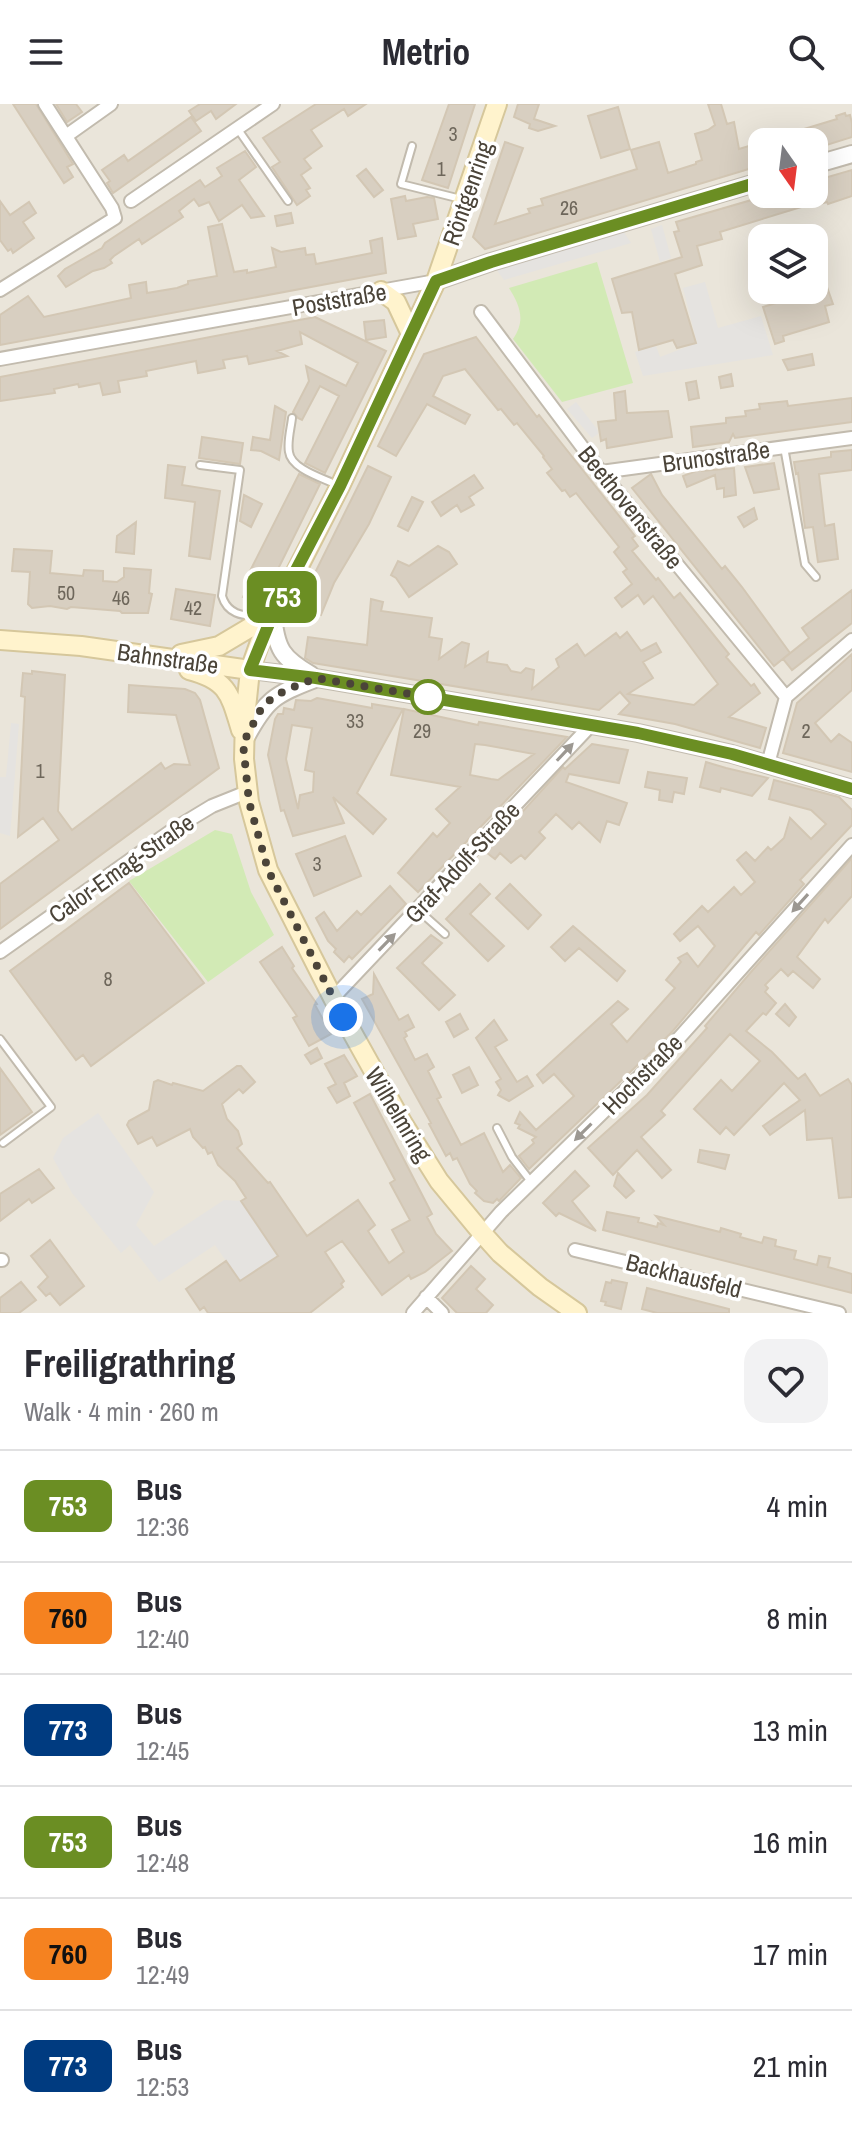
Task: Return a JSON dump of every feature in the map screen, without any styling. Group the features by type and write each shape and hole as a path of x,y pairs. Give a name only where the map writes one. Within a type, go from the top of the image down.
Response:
{"main road":[{"name":"Röntgenring","path":"340,486 436,281 497,104"},
{"path":"381,291 396,302 411,334"},
{"name":"Wilhelmring","path":"340,486 273,614 250,670 244,740 247,792 268,870 333,998 402,1122 439,1181 482,1233 530,1278 577,1313"},
{"path":"159,658 219,646 273,614"},
{"name":"Bahnstraße","path":"0,640 71,645 250,670"},
{"path":"159,658 177,668 213,677 220,682 235,710 244,740"}],"street":[{"path":"0,290 115,218 45,104"},
{"path":"66,136 111,104"},
{"path":"131,201 273,104"},
{"path":"828,161 852,154"},
{"name":"Poststraße","path":"0,359 436,281 748,185"},
{"name":"Beethovenstraße","path":"481,312 601,472 786,697"},
{"name":"Brunostraße","path":"601,472 852,438"},
{"path":"273,614 278,647 290,662 316,678"},
{"path":"768,764 786,697 852,640"},
{"name":"Bahnstraße","path":"250,670 316,678 693,745 852,789"},
{"path":"244,740 260,711 271,699 316,678"},
{"name":"Graf-Adolf-Straße","path":"333,998 591,725"},
{"name":"Calor-Emag-Straße","path":"0,952 174,829 212,806 247,792"},
{"name":"Hochstraße","path":"413,1313 482,1233 679,1038 852,845"},
{"name":"Backhausfeld","path":"575,1250 839,1313"},
{"path":"426,1297 442,1313"}],"lane":[{"path":"237,128 288,201"},
{"path":"412,146 401,184 464,200"},
{"path":"292,418 291,459 340,486"},
{"name":"Brunostraße","path":"784,447 805,564 816,577"},
{"path":"200,465 240,470 222,584 224,603 242,616 273,614"},
{"path":"417,909 445,934"},
{"path":"0,1039 51,1107 3,1143"},
{"path":"497,1128 512,1157 532,1183"}],"shaded area":[{"path":"0,104 852,104 852,1313 0,1313"},
{"path":"619,225 631,243 504,280 491,262"},
{"path":"662,225 671,258 660,262 651,229"},
{"path":"705,282 718,328 761,316 773,355 643,376 635,352 656,346 660,357 697,343 683,288"},
{"path":"576,402 597,429 598,434 592,438 567,409"},
{"path":"11,723 19,724 10,836 0,833 0,777 6,777"},
{"path":"98,1113 154,1192 136,1225 154,1246 224,1200 241,1201 271,1245 285,1251 240,1281 215,1245 159,1282 130,1245 121,1253 72,1193 53,1158 63,1138"}],"green space":[{"path":"597,262 633,383 562,402 513,339 519,326 520,313 509,288"},
{"path":"215,830 232,834 251,892 274,935 208,982 129,881"}],"building":[{"path":"13,104 36,104 73,164 67,167 73,177 64,183"},
{"path":"56,104 76,104 82,112 67,122"},
{"path":"200,104 236,104 216,119 211,111 196,121 189,111"},
{"path":"316,104 366,104 348,116 344,109 311,130 322,146 304,159 311,168 301,175 310,188 306,190 310,196 297,205 272,167 280,162 263,138"},
{"path":"449,104 475,104 448,188 422,180"},
{"path":"518,104 539,104 534,119 555,126 538,131 529,128 530,124 514,117"},
{"path":"708,104 721,104 727,124 734,122 739,149 748,146 748,169 485,249 473,237 505,142 523,148 495,224 530,213 528,209 543,205 541,199 637,169 631,150 659,142 668,173 696,164 702,160 695,134 715,125"},
{"path":"618,107 630,149 601,158 588,116"},
{"path":"850,115 852,137 828,145 828,128 807,128 837,119 836,116"},
{"path":"191,117 201,131 113,193 107,183 110,181 102,170 124,155 128,161"},
{"path":"245,151 256,167 239,180 264,216 251,218 242,205 219,221 209,202 199,206 194,199 179,211 183,217 142,244 139,239 114,256 110,260 112,263 104,268 66,287 58,276 200,180 205,187 222,176 217,168"},
{"path":"366,169 383,190 374,197 357,176"},
{"path":"852,170 852,196 828,204 828,177"},
{"path":"405,196 406,201 434,198 438,219 413,224 416,236 398,239 391,199"},
{"path":"0,201 10,215 29,202 36,213 23,222 34,238 13,253 0,240"},
{"path":"748,201 748,208 798,208 720,232 722,239 697,246 702,265 675,274 696,343 677,348 673,340 639,350 632,312 622,313 612,279 682,257 674,232 679,231 676,222"},
{"path":"291,213 293,223 277,226 275,216"},
{"path":"222,224 234,272 247,270 247,273 276,267 272,248 281,252 305,248 306,255 314,254 316,264 372,253 370,241 382,238 386,273 0,345 0,315 28,296 44,317 131,298 129,285 146,282 147,293 217,276 208,227"},
{"path":"828,290 833,304 825,306 829,322 783,336 784,341 775,344 763,307 773,304 828,304"},
{"path":"315,317 386,351 325,473 305,463 339,396 320,386 302,420 298,418 293,412 309,381 306,366 346,386 358,363 300,332 302,344 277,351 287,356 249,364 247,356 223,360 225,368 198,373 196,361 146,371 147,376 118,381 120,392 103,395 100,383 79,387 78,384 54,389 55,393 0,401 0,377"},
{"path":"384,320 386,337 366,340 364,322"},
{"path":"476,337 635,536 632,538 638,546 632,551 674,598 680,593 729,654 726,657 751,686 754,684 760,693 729,717 766,728 760,748 675,724 619,714 630,703 620,692 599,710 313,663 305,658 308,637 367,645 371,599 383,602 381,611 432,618 429,637 442,639 439,659 462,642 469,644 465,667 488,652 487,662 507,665 511,671 521,673 526,668 534,670 532,689 559,667 556,659 577,644 585,656 616,633 620,638 627,632 641,651 656,643 661,652 643,662 653,678 628,694 694,705 718,684 653,596 644,604 638,595 622,607 615,598 632,584 623,572 627,569 614,552 619,547 576,493 570,497 565,490 562,491 547,473 552,469 544,456 517,423 514,425 501,409 498,410 465,369 443,376 433,396 470,415 465,424 427,404 396,456 378,446 424,354"},
{"path":"812,354 814,365 788,370 783,360"},
{"path":"731,374 733,386 721,388 719,377"},
{"path":"696,381 699,398 689,400 686,383"},
{"path":"625,391 627,413 668,411 672,437 607,448 606,439 601,441 598,422 616,420 614,393"},
{"path":"852,398 852,422 735,438 733,434 729,442 693,447 691,427 726,423 726,418 746,416 745,411 760,409 759,404 787,401 788,406"},
{"path":"275,406 286,412 279,460 261,451 251,450 253,437 270,440"},
{"path":"202,437 243,443 240,464 199,458"},
{"path":"852,450 852,470 819,474 825,526 834,524 838,559 818,562 813,527 805,528 794,462 831,457 831,452"},
{"path":"774,463 779,489 754,493 745,467"},
{"path":"168,465 185,467 182,485 220,491 210,559 189,556 195,502 165,498"},
{"path":"368,466 391,477 369,524 334,583 321,615 299,605"},
{"path":"734,468 736,495 724,497 724,488 717,489 715,475 687,487 683,476 701,469"},
{"path":"299,474 320,484 280,565 269,584 266,582 256,603 243,597 253,576 249,573"},
{"path":"651,474 662,495 722,569 725,566 790,653 774,666 632,488"},
{"path":"474,475 483,488 469,497 474,505 461,512 457,505 441,516 432,502"},
{"path":"244,495 262,504 251,527 240,521"},
{"path":"412,497 423,502 408,531 398,526"},
{"path":"754,508 757,519 744,527 738,517"},
{"path":"136,522 134,554 116,552 117,536"},
{"path":"438,546 449,552 457,564 409,597 391,575 398,561 409,566"},
{"path":"14,549 52,551 50,573 83,576 84,570 103,571 103,581 117,582 124,577 124,568 151,570 149,593 152,594 148,613 50,606 32,608 28,604 30,572 12,571"},
{"path":"176,589 215,595 210,626 171,619"},
{"path":"852,590 852,623 792,670 783,659 809,638 802,628"},
{"path":"852,654 852,690 815,723 831,742 839,734 852,743 852,772 783,753 797,703"},
{"path":"32,671 65,675 58,811 72,830 161,763 165,769 174,764 190,765 176,715 128,712 129,685 185,689 195,693 200,700 219,768 0,929 0,884 59,840 43,818 18,837 25,697 21,696 23,673 32,674"},
{"path":"317,698 372,708 372,704 403,709 357,793 386,819 373,834 333,797 344,823 293,836 284,810 281,811 268,755 275,719 278,714 283,714 284,708 294,710 296,700 311,701","holes":["292,725 312,728 305,770 314,772 313,792 300,795 298,809 286,759"]},
{"path":"404,709 478,725 479,722 567,737 418,892 398,873 433,833 437,837 450,823 436,809 460,787 391,775","holes":["475,744 534,754 498,780 470,775"]},
{"path":"592,744 628,750 619,783 569,774 566,782 627,803 619,825 607,821 600,842 579,822 572,829 556,814 539,832 545,838 525,859 521,855 511,863 500,853 495,859 486,852 563,767 565,769"},
{"path":"706,762 768,778 752,796 721,788 720,792 700,787"},
{"path":"648,772 687,778 684,794 674,792 672,802 659,800 660,790 645,787"},
{"path":"774,780 839,797 852,810 852,825 800,880 804,884 759,935 756,932 672,1032 529,1169 519,1156 534,1143 532,1140 536,1137 518,1128 520,1125 515,1123 520,1112 536,1130 574,1096 554,1074 543,1083 537,1075 618,1001 628,1009 611,1024 627,1042 675,988 666,980 681,962 678,958 687,953 698,967 715,946 698,926 680,941 674,934 702,906 708,912 734,887 741,895 755,882 737,860 746,852 755,861 768,847 771,850 784,838 790,818 811,839 826,824 811,810 769,799"},
{"path":"345,836 361,876 314,896 296,854"},
{"path":"852,858 852,896 828,923 825,919 797,957 820,979 813,988 793,971 788,976 781,969 765,985 768,988 765,992 776,1003 746,1031 798,1079 805,1074 820,1096 848,1079 852,1085 852,1197 839,1198 832,1138 807,1140 805,1110 770,1135 763,1126 800,1100 784,1083 734,1135 726,1127 720,1134 694,1109 721,1080 732,1091 760,1061 730,1034 661,1111 665,1115 641,1137 671,1170 662,1178 637,1150 613,1175 588,1148 647,1095"},
{"path":"129,883 204,983 91,1066 83,1055 76,1060 10,971"},
{"path":"480,884 490,894 470,914 504,946 488,961 446,919"},
{"path":"510,884 541,915 528,929 496,898"},
{"path":"390,886 406,904 352,959 349,956 344,962 334,952 336,949 316,918 324,912 337,931 357,911 361,915"},
{"path":"573,926 625,971 617,981 579,948 565,961 551,947"},
{"path":"431,935 442,943 422,963 455,995 439,1010 397,968"},
{"path":"282,947 294,966 292,968 317,1004 331,1034 309,1046 293,1018 297,1016 260,962"},
{"path":"374,974 399,1020 408,1015 414,1027 405,1032 407,1036 404,1038 415,1060 427,1054 434,1067 428,1071 441,1097 437,1099 461,1145 484,1133 503,1172 510,1165 521,1178 499,1201 484,1201 475,1193 477,1191 457,1158 453,1160 450,1153 446,1156 362,999 373,994"},
{"path":"785,1004 796,1017 789,1026 776,1014"},
{"path":"460,1014 468,1029 454,1037 446,1022"},
{"path":"494,1020 507,1040 495,1047 517,1082 527,1076 533,1086 509,1101 498,1095 501,1090 496,1082 501,1079 476,1038"},
{"path":"317,1048 322,1058 311,1064 305,1055"},
{"path":"344,1055 357,1076 344,1083 350,1096 337,1103 328,1088 336,1084 325,1064"},
{"path":"241,1066 255,1082 243,1093 239,1089 222,1104 227,1119 238,1131 242,1144 237,1148 270,1182 307,1236 358,1200 375,1225 368,1231 389,1263 404,1252 392,1230 410,1220 390,1183 395,1180 354,1103 370,1094 432,1214 427,1217 436,1234 452,1251 425,1272 411,1279 409,1275 382,1295 342,1241 325,1252 344,1281 341,1284 343,1287 310,1313 208,1313 204,1307 200,1310 186,1289 226,1261 240,1281 278,1256 241,1201 246,1198 235,1181 218,1165 212,1152 208,1154 193,1137 190,1129 157,1146 152,1137 138,1144 127,1125 149,1110 154,1082 158,1080 203,1091"},
{"path":"469,1067 478,1085 462,1093 453,1075"},
{"path":"0,1068 32,1112 0,1135"},
{"path":"700,1150 729,1155 725,1169 698,1162"},
{"path":"39,1169 54,1188 32,1203 29,1199 0,1221 0,1194"},
{"path":"575,1171 589,1186 572,1201 596,1231 559,1213 556,1216 543,1203"},
{"path":"618,1173 634,1191 626,1198 614,1186"},
{"path":"607,1212 639,1218 638,1222 657,1227 658,1223 664,1225 656,1216 720,1232 721,1228 762,1243 764,1237 776,1240 775,1246 796,1251 794,1259 817,1265 819,1256 830,1258 828,1267 852,1274 852,1293 603,1230"},
{"path":"50,1240 84,1286 60,1305 50,1293 46,1296 38,1287 48,1277 31,1256"},
{"path":"471,1266 485,1279 476,1289 493,1305 486,1313 457,1313 442,1298"},
{"path":"612,1280 627,1283 621,1309 601,1301 606,1282 611,1283"},
{"path":"21,1282 36,1300 19,1313 0,1313 0,1298"},
{"path":"647,1288 729,1309 729,1313 657,1313 642,1309"}],"bus line":[{"name":"753","path":"748,185 436,281 340,486 273,614 250,670 316,678 638,733 732,754 852,789"}],"route":[{"path":"343,1017 268,870 247,792 243,743 260,711 271,699 316,678 428,697"}]}
